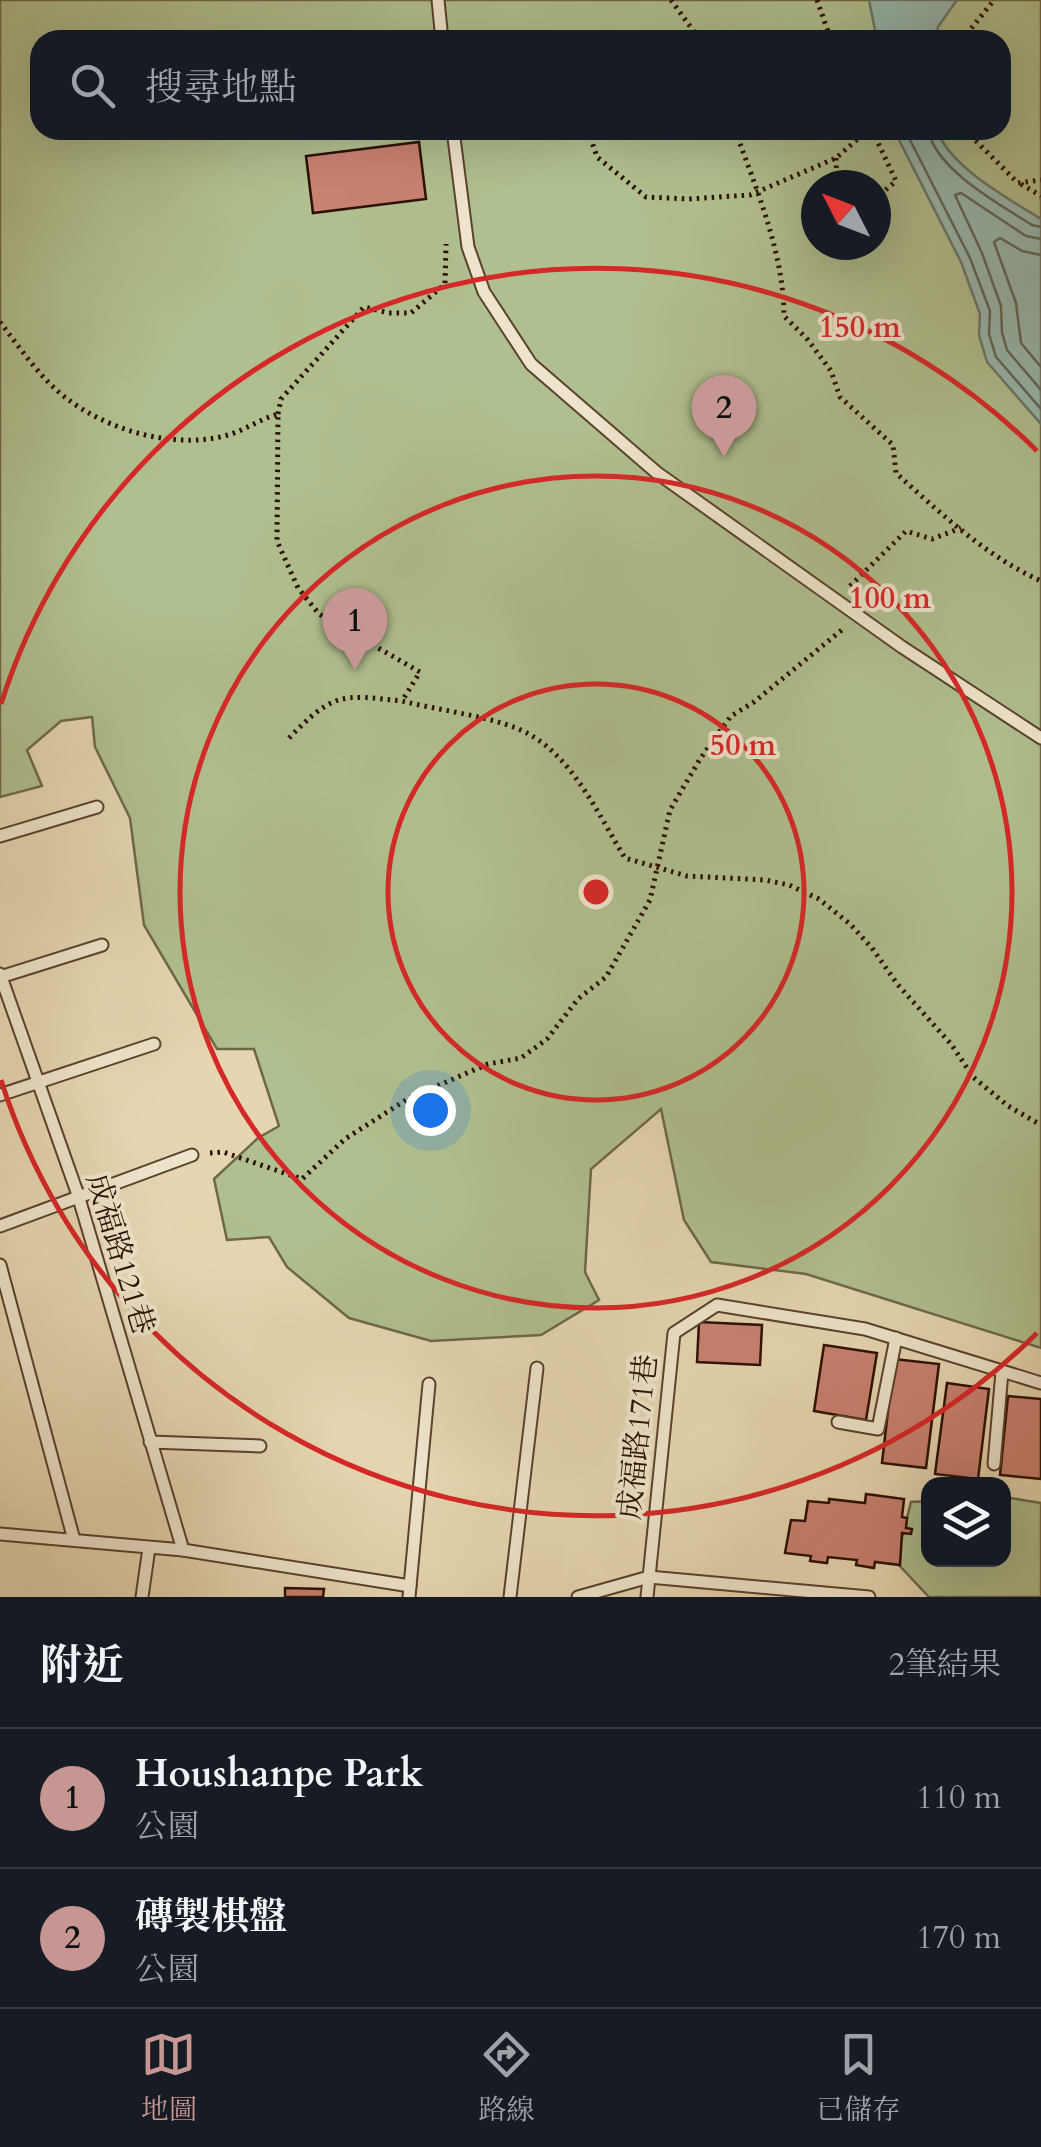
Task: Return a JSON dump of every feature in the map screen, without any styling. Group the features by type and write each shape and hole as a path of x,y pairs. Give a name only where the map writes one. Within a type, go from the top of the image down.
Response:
{"lane":[{"path":"438,0 441,30"},
{"path":"454,140 468,247 484,292 531,364 656,472 881,632 1041,738"},
{"path":"0,836 97,807"},
{"path":"0,976 102,945"},
{"name":"成福路121巷","path":"0,976 78,1195 182,1550"},
{"path":"0,1094 154,1044"},
{"path":"0,1226 192,1155"},
{"path":"0,1265 74,1540"},
{"name":"成福路171巷","path":"647,1597 674,1333 717,1305 865,1328 896,1338"},
{"path":"838,1422 878,1429 896,1338 1041,1383"},
{"path":"510,1597 537,1368"},
{"path":"994,1464 1002,1372"},
{"path":"0,1534 182,1550 410,1591 429,1384"},
{"path":"150,1442 260,1446"},
{"path":"142,1597 149,1548"},
{"path":"578,1597 649,1576 868,1597"}],"path":[{"path":"671,0 693,30"},
{"path":"817,0 827,30"},
{"path":"970,30 994,0"},
{"path":"592,140 598,157 646,196 689,199 758,192 836,158 858,140"},
{"path":"739,140 758,192 784,292 784,316 832,371 840,397 893,445 896,473 961,528 1025,574 1041,580"},
{"path":"875,140 891,170"},
{"path":"975,140 1018,183 1041,196"},
{"path":"836,158 836,170"},
{"path":"1018,183 1041,180"},
{"path":"402,701 420,672 319,614 298,588 277,541 278,414 281,400 364,307 411,313 444,284 446,244 451,231 465,223"},
{"path":"0,322 63,396 88,413 144,434 184,442 229,434 278,414"},
{"path":"836,600 906,530 932,539 961,528"},
{"path":"192,1155 224,1152 302,1178 345,1139 409,1098 488,1064 521,1058 547,1039 578,999 606,977 650,900 660,870 670,810 731,716 754,702 841,629 881,632"},
{"path":"289,738 320,706 352,695 402,701 518,728 557,756 572,773 625,858 687,876 790,885 818,899 872,948 898,985 952,1044 973,1077 1008,1106 1041,1125"}],"green space":[{"path":"0,0 1041,0 1041,1348 806,1274 711,1262 684,1220 661,1109 591,1169 585,1272 599,1300 541,1335 431,1341 349,1318 287,1267 269,1237 227,1240 214,1179 258,1138 279,1126 254,1049 217,1049 144,925 130,818 95,747 92,717 61,721 27,750 42,786 0,797"},
{"path":"1011,1498 1041,1503 1041,1597 929,1597 896,1562 911,1502 921,1501 921,1567 1011,1567"}],"water":[{"path":"869,0 957,0 938,30 875,30"},
{"path":"899,140 942,140 967,169 1041,219 1041,424 987,362 979,335 980,314 961,262"}],"building":[{"path":"419,142 426,199 313,213 306,156"},
{"path":"699,1322 762,1325 760,1365 697,1362"},
{"path":"824,1345 877,1353 866,1420 814,1411"},
{"path":"894,1359 939,1364 926,1468 882,1463"},
{"path":"947,1383 989,1389 978,1477 935,1474"},
{"path":"1008,1396 1041,1399 1041,1479 1000,1475"},
{"path":"866,1494 904,1499 902,1517 907,1518 906,1528 912,1529 911,1534 902,1533 900,1565 875,1562 874,1568 856,1565 857,1560 828,1557 827,1563 810,1561 811,1556 785,1553 791,1520 805,1521 808,1501 865,1503"},
{"path":"285,1588 324,1589 323,1597 285,1597"}],"place":[{"name":"磚製棋盤","path":"724,457"},
{"name":"Houshanpe Park","path":"355,670"}]}
